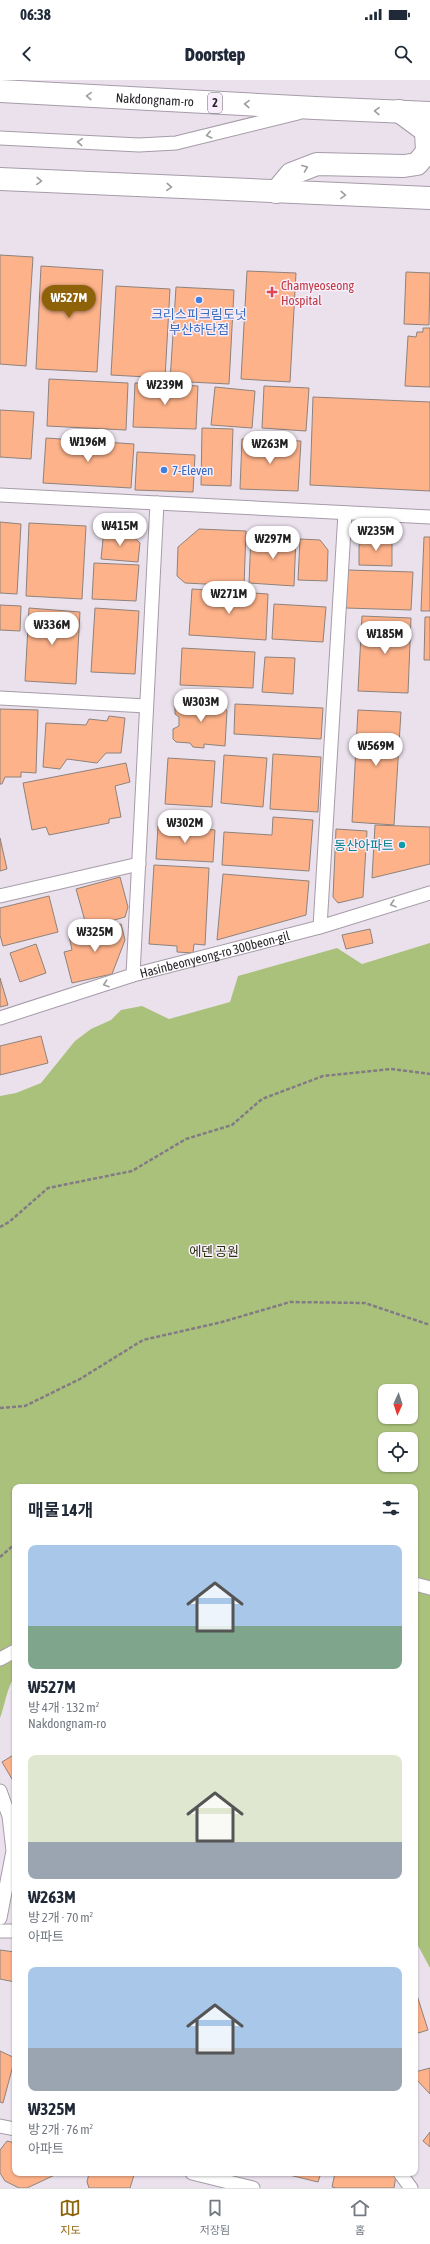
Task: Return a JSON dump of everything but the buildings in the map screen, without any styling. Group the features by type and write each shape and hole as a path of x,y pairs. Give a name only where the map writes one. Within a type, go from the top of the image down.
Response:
{"main road":[{"name":"Nakdongnam-ro","path":"0,90 315,108 430,112"},
{"path":"276,192 291,174 317,164 404,166 417,164 427,152 426,131 399,111"},
{"path":"0,179 430,198"}],"lane":[{"path":"0,138 139,145 176,142 315,108"},
{"path":"0,495 430,517"},
{"path":"133,975 157,503"},
{"path":"320,927 345,513"},
{"path":"0,698 146,706"},
{"path":"0,896 139,864"},
{"name":"Hasinbeonyeong-ro 300beon-gil","path":"0,1018 133,975 320,927 430,893"},
{"path":"418,1585 430,1588"},
{"path":"0,1658 12,1652"},
{"path":"0,1791 9,1816 12,1842"},
{"path":"0,1918 12,1856"},
{"path":"0,1931 12,1931"},
{"path":"0,2126 12,2128"},
{"path":"204,2176 253,2188"},
{"path":"402,2176 411,2188"}],"path":[{"path":"0,1227 9,1222 48,1188 132,1171 186,1139 232,1125 262,1099 323,1076 391,1069 430,1074"},
{"path":"0,1408 25,1406 80,1379 143,1340 222,1322 290,1302 364,1303 430,1325"},
{"path":"0,1557 12,1547"}],"green space":[{"name":"에덴 공원","path":"430,943 430,1968 418,1946 418,1484 12,1484 12,1680 0,1718 0,1096 16,1093 41,1083 75,1041 91,1029 111,1020 121,1010 142,1006 169,1019 230,1002 238,976 337,948 362,964"}],"place":[{"name":"Chamyeoseong Hospital","path":"272,292"},
{"name":"크리스피크림도넛 부산하단점","path":"199,300"},
{"name":"7-Eleven","path":"164,470"},
{"name":"동산아파트","path":"402,845"}]}
